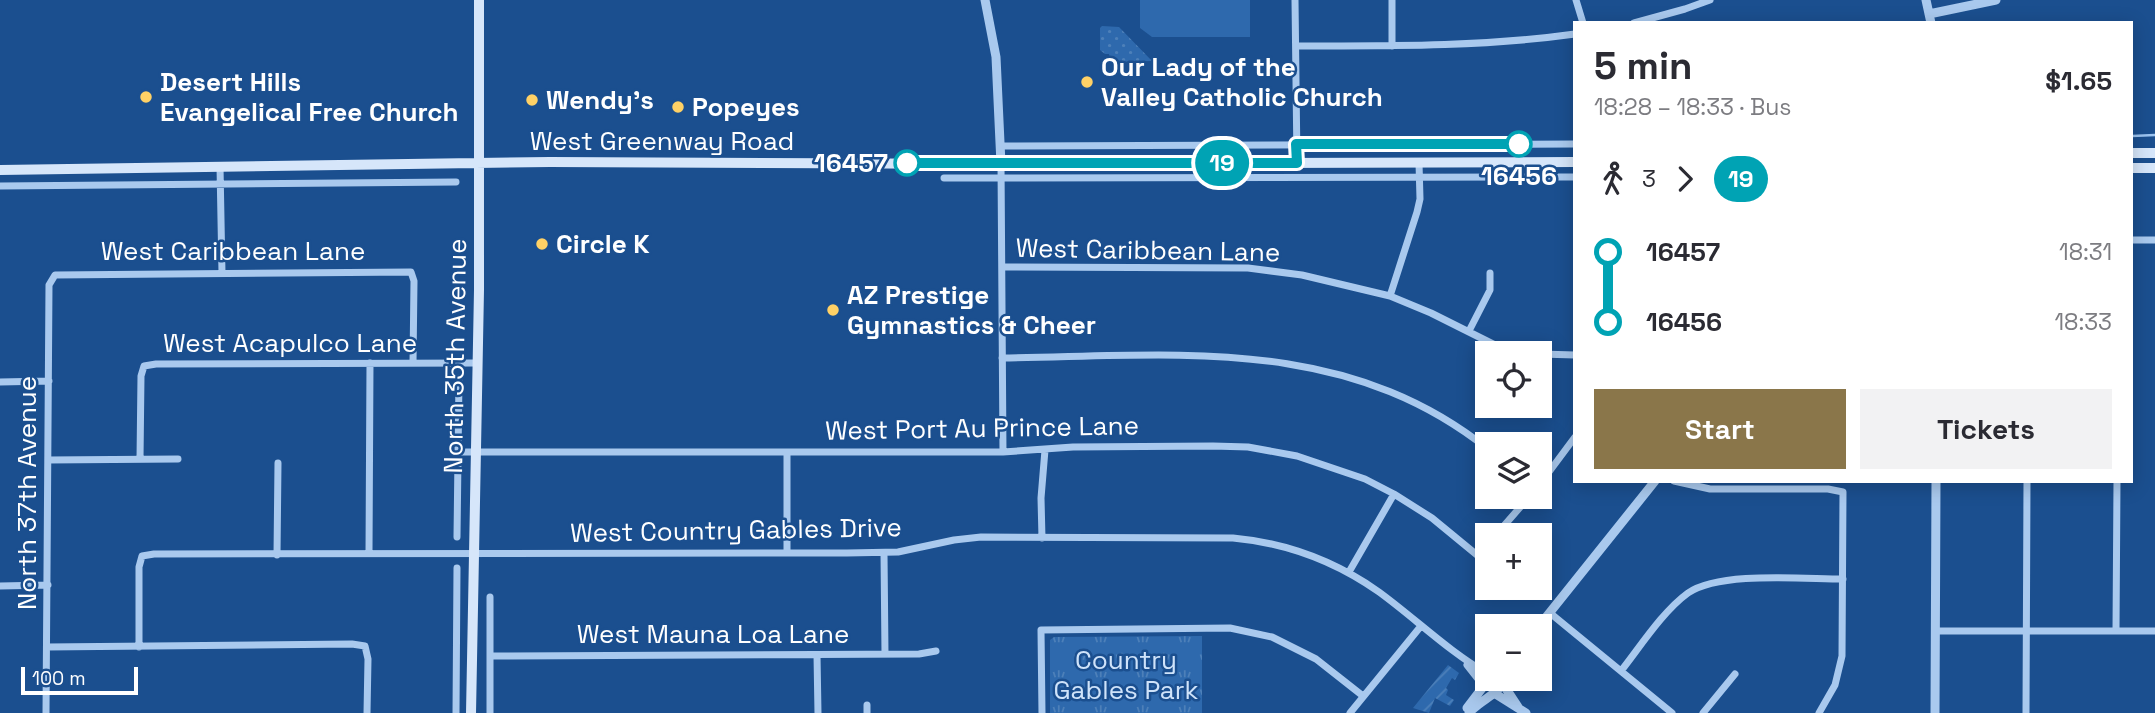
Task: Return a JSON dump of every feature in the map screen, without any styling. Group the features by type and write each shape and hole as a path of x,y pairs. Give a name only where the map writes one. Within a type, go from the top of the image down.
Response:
{"main road":[{"name":"North 35th Avenue","path":"471,713 472,553 478,362 480,0"},
{"path":"2133,153 2155,153"},
{"name":"West Greenway Road","path":"0,170 480,163 1573,162"},
{"path":"2133,168 2155,168"}],"street":[{"path":"985,0 996,57 1001,164 1003,452"},
{"path":"1295,0 1297,163"},
{"path":"1392,0 1392,46"},
{"path":"1576,0 1582,21"},
{"path":"1682,0 1685,9"},
{"path":"1641,21 1710,0"},
{"path":"1926,0 1930,19 1996,0"},
{"path":"1296,46 1500,43 1573,34"},
{"path":"1000,146 1573,144"},
{"path":"1390,296 1420,199 1419,163"},
{"path":"220,166 222,273"},
{"path":"944,178 1573,177"},
{"path":"0,186 456,182"},
{"path":"2133,240 2155,240"},
{"name":"West Caribbean Lane","path":"1002,267 1248,268 1302,275 1390,296 1487,341"},
{"name":"West Caribbean Lane","path":"55,275 411,272 414,281 414,363"},
{"path":"1469,331 1490,290 1490,273"},
{"name":"North 37th Avenue","path":"46,713 49,285 55,275"},
{"path":"1552,354 1573,355"},
{"path":"1002,358 1235,356 1276,360 1335,373 1402,396 1440,415 1475,440"},
{"name":"West Acapulco Lane","path":"140,459 141,376 144,366 478,362"},
{"path":"369,553 370,363"},
{"name":"North 35th Avenue","path":"457,537 459,378"},
{"path":"0,382 49,381"},
{"path":"1552,468 1573,440"},
{"name":"West Port Au Prince Lane","path":"458,452 1003,452 1073,447 1248,447 1297,456 1365,479 1432,518 1475,553"},
{"path":"1042,538 1041,498 1045,450"},
{"path":"787,453 787,553"},
{"path":"48,460 178,459"},
{"path":"277,555 278,463"},
{"path":"1653,483 1550,613 1672,713"},
{"path":"1683,483 1710,489 1828,489 1843,492 1842,656 1835,685 1819,713"},
{"path":"1934,713 1936,483"},
{"path":"2026,713 2027,483"},
{"path":"2116,483 2116,631"},
{"path":"1349,572 1394,494"},
{"path":"1506,523 1519,509"},
{"name":"West Country Gables Drive","path":"139,647 139,567 142,556 154,554 884,552 981,537 1233,538 1259,540 1321,558 1349,572 1381,593 1475,671"},
{"path":"884,552 885,654"},
{"path":"456,713 457,568"},
{"path":"1620,671 1670,610 1683,597 1702,585 1727,579 1843,579"},
{"path":"0,586 48,585"},
{"path":"489,713 490,597"},
{"path":"1350,713 1421,626"},
{"path":"1042,713 1041,630 1230,628 1272,637 1316,659 1363,696"},
{"path":"1935,631 2155,631"},
{"path":"47,648 365,646 368,659 367,713"},
{"name":"West Mauna Loa Lane","path":"490,656 919,654 936,651"},
{"path":"817,655 818,713"},
{"path":"1703,713 1735,674"},
{"path":"1468,713 1478,691"},
{"path":"1490,691 1522,710"},
{"path":"1468,713 1475,705 1498,691"},
{"path":"1509,691 1522,710"}],"green space":[{"path":"1140,0 1250,0 1250,37 1152,37 1140,28"},
{"path":"1102,26 1119,27 1152,61 1110,62 1109,54 1100,50"},
{"name":"Country Gables Park","path":"1202,636 1202,713 1050,713 1050,640 1054,637"},
{"path":"1448,665 1459,673 1446,688 1446,695 1454,700 1450,706 1435,698 1429,713 1413,708"}],"waterway":[{"path":"2133,136 2155,135"}],"bus line":[{"name":"19","path":"907,163 1297,163 1296,144 1519,144"}],"place":[{"name":"Our Lady of the Valley Catholic Church","path":"1087,82"},
{"name":"Desert Hills Evangelical Free Church","path":"146,97"},
{"name":"Wendy's","path":"532,100"},
{"name":"Popeyes","path":"678,107"},
{"name":"16456","path":"1519,144"},
{"name":"16457","path":"907,163"},
{"name":"Circle K","path":"542,244"},
{"name":"AZ Prestige Gymnastics & Cheer","path":"833,310"}]}
